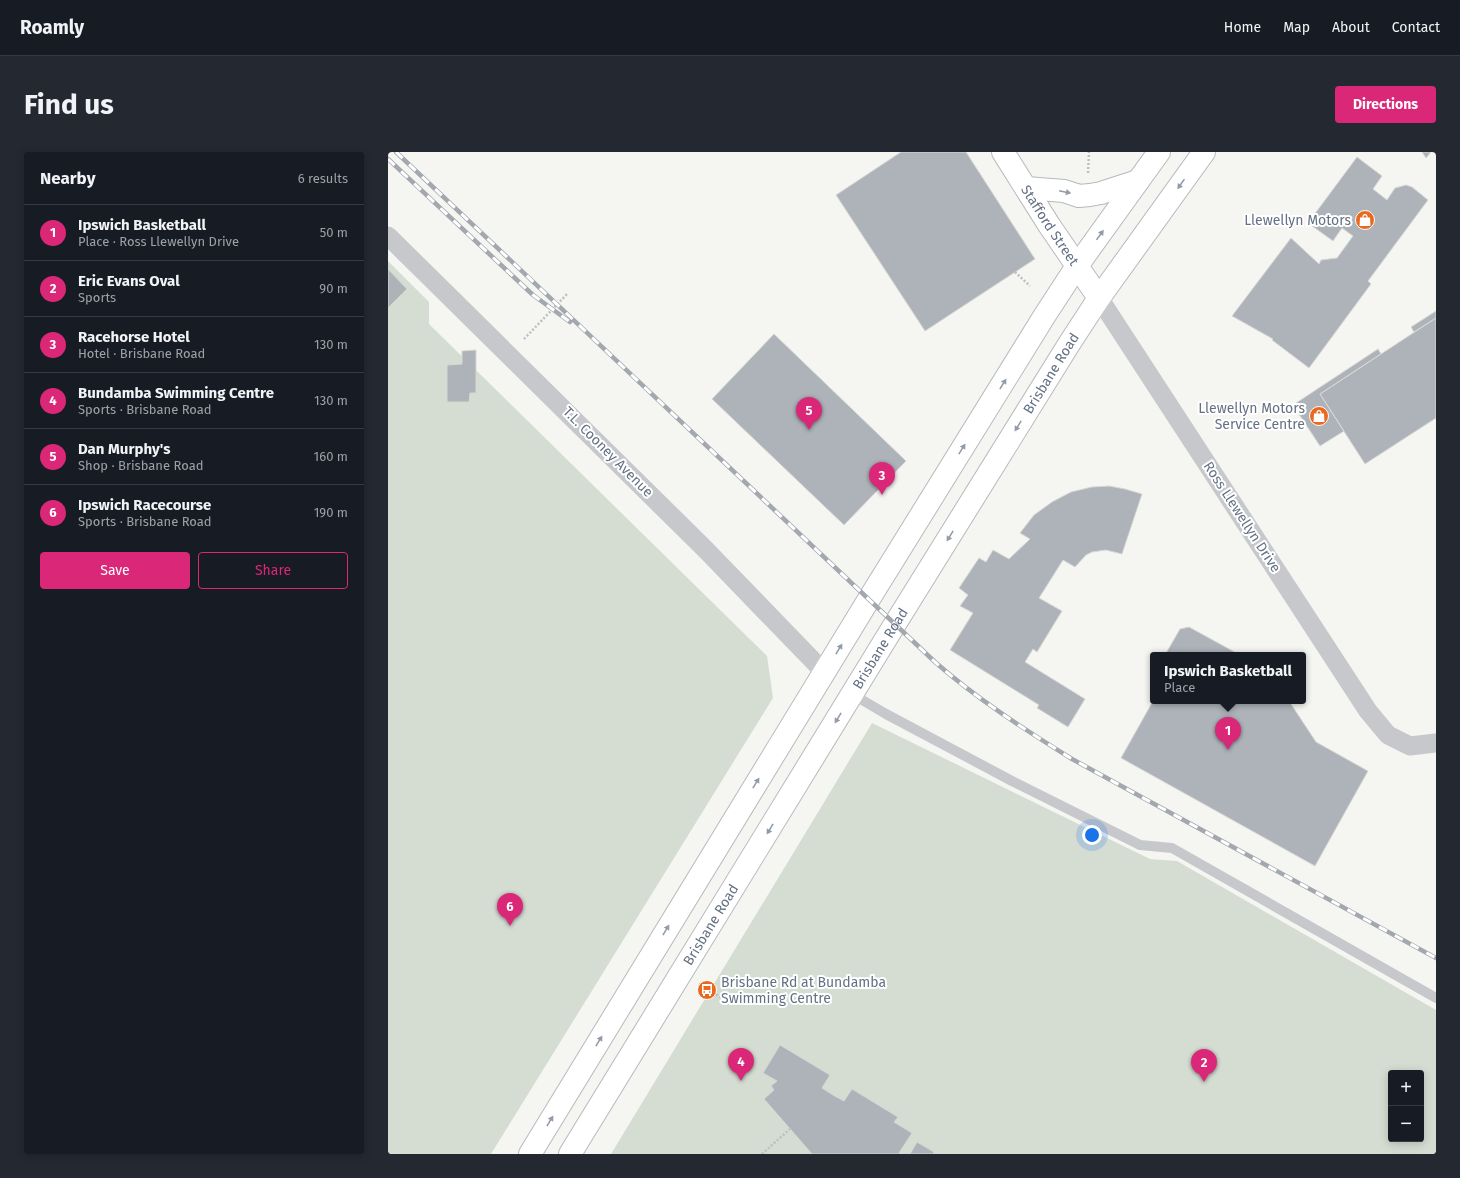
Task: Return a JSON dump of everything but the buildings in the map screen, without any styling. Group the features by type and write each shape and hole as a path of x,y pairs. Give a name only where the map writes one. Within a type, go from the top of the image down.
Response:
{"main road":[{"name":"Stafford Street","path":"1003,152 1049,225 1099,298"},
{"path":"530,1154 925,508 1077,266 1158,152"},
{"name":"Brisbane Road","path":"570,1154 682,974 852,694 1099,298 1204,152"},
{"path":"1026,188 1064,191 1079,196 1101,193 1138,181"}],"street":[{"name":"T.L. Cooney Avenue","path":"388,236 706,550 824,672"},
{"name":"Ross Llewellyn Drive","path":"1099,298 1368,711 1388,735 1410,746 1436,743"}],"lane":[{"path":"852,694 876,709 1012,782 1140,845 1172,848 1436,998"}],"path":[{"path":"1087,180 1089,152"},
{"path":"1015,272 1030,286"},
{"path":"524,339 568,293"},
{"path":"682,974 722,998"},
{"path":"762,1154 790,1130"}],"shaded area":[{"path":"388,261 429,302 429,324 767,656 773,698 491,1154 388,1154"},
{"path":"872,723 1150,859 1177,861 1436,1010 1436,1154 611,1154"}],"railway":[{"path":"396,152 935,662 967,689 1072,759 1436,958"},
{"path":"388,159 533,295 570,322"}],"place":[{"name":"Llewellyn Motors","path":"1365,220"},
{"name":"Llewellyn Motors Service Centre","path":"1319,416"},
{"name":"Dan Murphy's","path":"809,430"},
{"name":"Racehorse Hotel","path":"882,495"},
{"name":"Ipswich Basketball","path":"1228,750"},
{"name":"Ipswich Racecourse","path":"510,926"},
{"name":"Brisbane Rd at Bundamba Swimming Centre","path":"707,990"},
{"name":"Bundamba Swimming Centre","path":"741,1081"},
{"name":"Eric Evans Oval","path":"1204,1082"}]}
